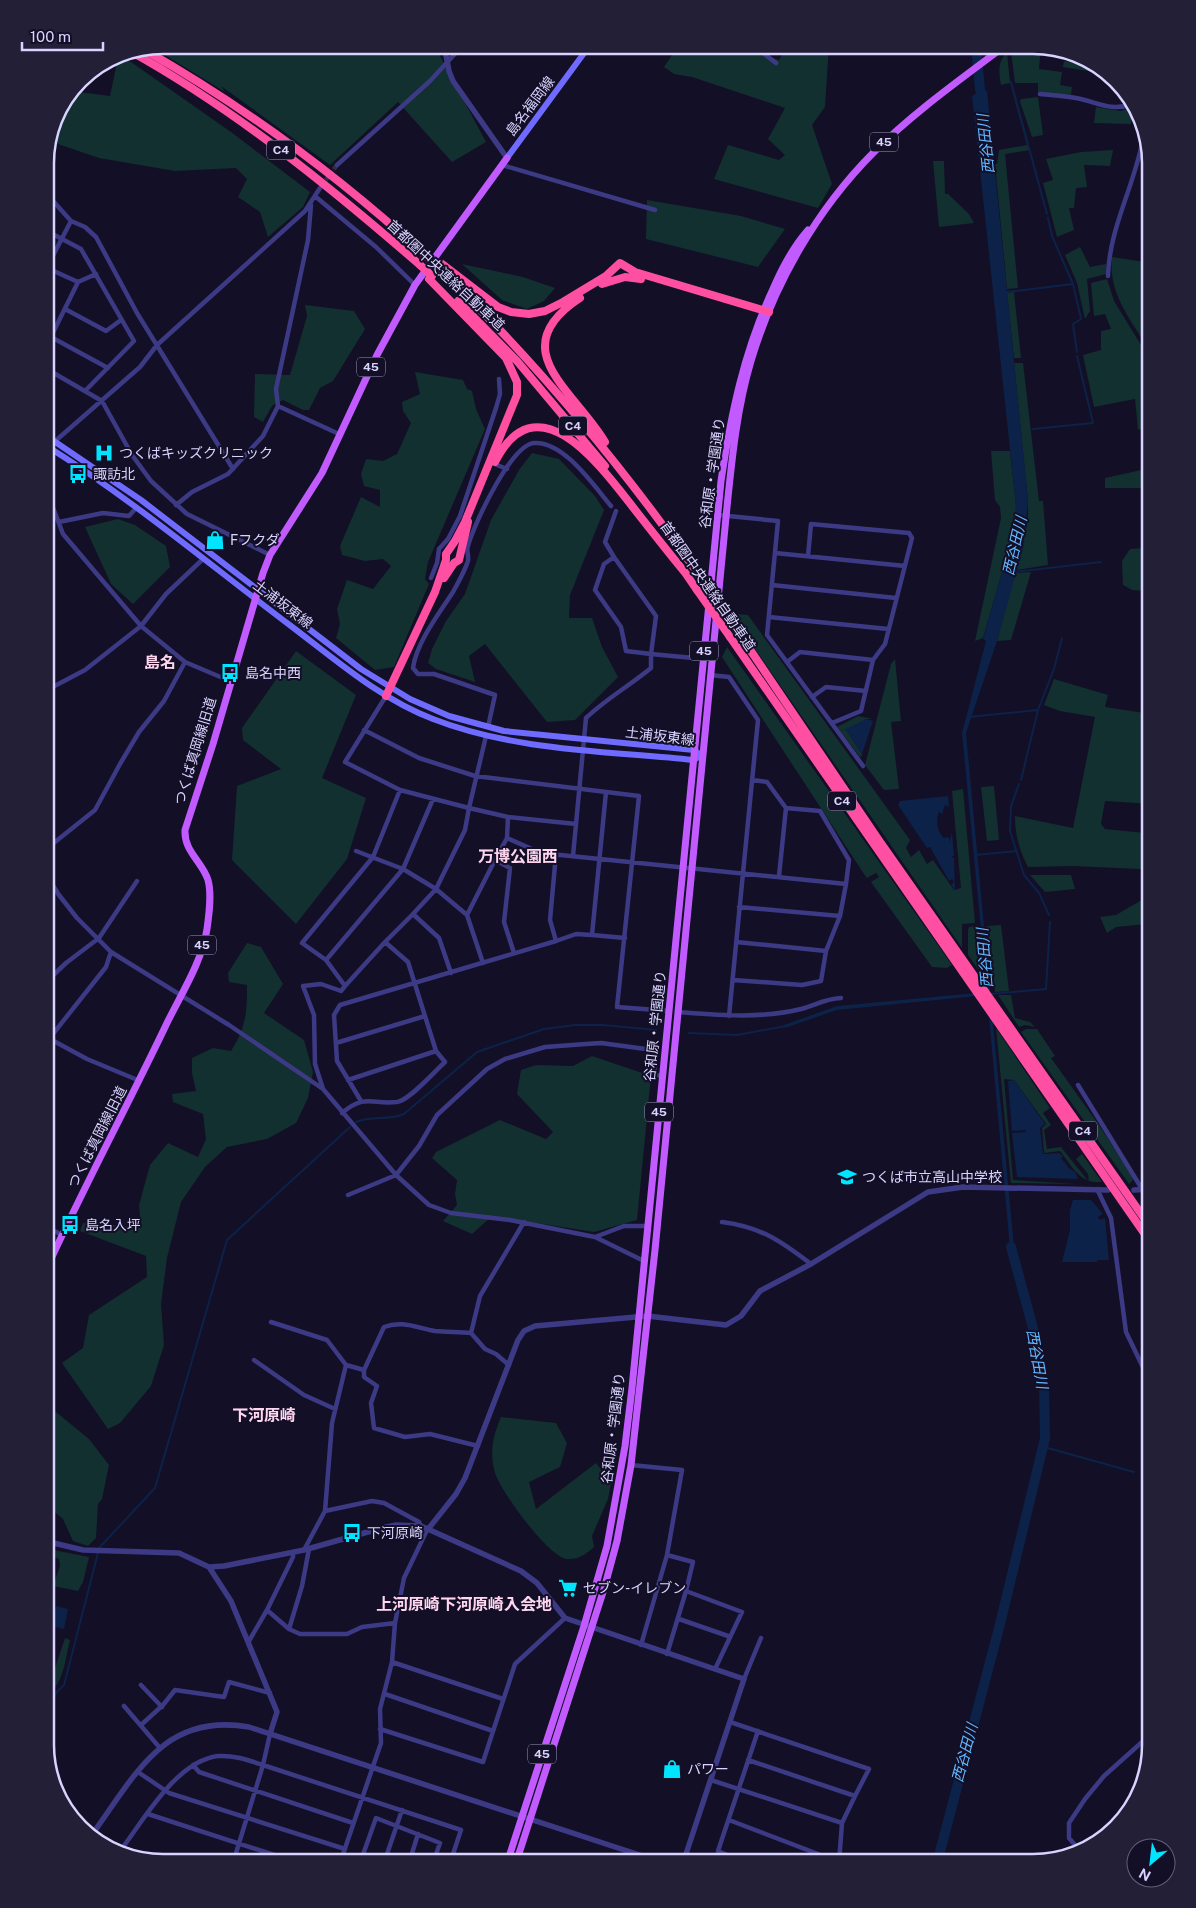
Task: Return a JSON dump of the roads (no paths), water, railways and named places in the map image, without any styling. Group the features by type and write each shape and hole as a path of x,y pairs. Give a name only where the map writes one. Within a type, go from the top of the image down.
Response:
{"highway":[{"name":"首都圏中央連絡自動車道","path":"152,54 202,84 294,147 400,232 441,266 548,381 623,472 730,620 878,838 1142,1215"},
{"name":"首都圏中央連絡自動車道","path":"137,57 231,113 372,223 480,323 552,401 600,459 687,575 1142,1230"},
{"path":"441,266 488,301 498,307 520,314 538,313 563,302 606,276 620,263 635,272 766,311"},
{"path":"623,472 601,434 552,370 544,349 546,331 549,324 562,310 613,279 631,276 678,286"},
{"path":"388,692 435,592 446,560 446,554 456,541 465,522 517,395 517,382 506,358 431,278"},
{"path":"435,592 440,587 447,572 459,560 468,523 501,450 517,433 534,428 555,431 566,435 591,456 687,575"}],"main road":[{"name":"島名福岡線","path":"507,158 583,54"},
{"name":"谷和原・学園通り","path":"519,1854 592,1628 617,1542 631,1465 678,1012 710,675 722,515 722,473 736,394 766,311 798,241 874,151 905,123 994,54"},
{"name":"つくば真岡線旧道","path":"54,1252 140,1081 203,943 206,931 208,879 185,842 185,830 211,752 257,589 270,555 322,473 377,355 415,285 507,158"},
{"name":"土浦坂東線","path":"54,441 140,500 361,669 388,692 432,719 486,736 583,749 693,760 702,756 694,750 520,733 488,727 435,711 388,692 358,677 136,508 54,452"},
{"name":"谷和原・学園通り","path":"510,1854 584,1626 614,1514 625,1446 694,750 722,515"}],"street":[{"path":"446,54 453,81 507,158"},
{"path":"337,165 430,81 455,54"},
{"path":"764,54 776,63"},
{"path":"1040,94 1076,98 1111,108 1126,106"},
{"path":"1108,276 1109,257 1141,150"},
{"path":"502,165 655,210"},
{"path":"54,441 140,367 157,345 312,204 320,188"},
{"path":"316,197 376,247 415,285"},
{"path":"54,202 70,221 85,227 96,237 137,314 233,469"},
{"path":"176,505 192,492 228,474 263,436 278,406 276,389 308,240 312,204"},
{"path":"54,253 70,221"},
{"path":"54,235 81,249 134,341 85,391"},
{"path":"54,272 78,282"},
{"path":"54,331 78,282 96,274"},
{"path":"65,309 106,331 121,320"},
{"path":"54,339 108,368"},
{"path":"54,373 102,401 132,456 151,481 176,505 187,514 270,555"},
{"path":"431,578 437,564 439,548 448,539 460,516 500,394 499,379"},
{"path":"278,406 339,434"},
{"path":"488,727 496,695 434,674 418,674 413,668 436,614 452,593 468,560 467,547 478,521 506,469 520,450 528,444 535,443 550,446 568,457 611,506"},
{"path":"479,457 486,460"},
{"path":"497,465 506,469"},
{"path":"60,522 104,513 129,516 136,508"},
{"path":"54,510 63,534 141,626 185,662 230,681"},
{"path":"573,856 586,718 604,701 628,687 651,668 656,616 605,542 616,511"},
{"path":"722,515 778,521 767,635 863,766"},
{"path":"808,556 812,524 909,533 912,538 885,644 873,660 861,711 832,724"},
{"path":"775,553 904,566"},
{"path":"614,557 604,564 595,590 621,628 626,651 704,659"},
{"path":"54,686 85,670 141,626 166,594 203,559"},
{"path":"772,585 896,598"},
{"path":"769,617 888,629"},
{"path":"787,662 800,652 873,660"},
{"path":"54,843 95,810 139,732 164,701 185,662"},
{"path":"710,675 729,677 758,720 729,1016"},
{"path":"812,696 826,687 866,691"},
{"path":"388,692 345,762 400,790 433,799 508,817 576,824"},
{"path":"364,730 419,758 475,776 639,796 617,1007 669,1011"},
{"path":"323,1089 315,1064 314,1015 303,986 321,984 341,991 436,889 465,830 475,776 486,736"},
{"path":"752,780 767,782 786,808 780,876"},
{"path":"345,986 326,960 302,943 373,857 400,790"},
{"path":"592,935 606,792"},
{"path":"326,960 403,869 433,799"},
{"path":"734,980 802,985 821,981 826,951 840,916 849,860 820,811 786,808"},
{"path":"467,915 507,838 508,817"},
{"path":"507,838 541,853 846,884"},
{"path":"356,851 403,869 436,889 467,915 483,963"},
{"path":"556,854 550,920 556,941"},
{"path":"495,860 510,868 504,922 514,953"},
{"path":"54,975 66,963 99,938 137,881"},
{"path":"54,887 77,918 112,952 229,1025 323,1089 396,1175 429,1205 451,1213 524,1222 594,1237 644,1262"},
{"path":"739,906 840,916"},
{"path":"414,914 439,938 451,973"},
{"path":"361,1101 337,1061 334,1015 340,1005 576,934 625,938"},
{"path":"342,1113 361,1101 398,1102 408,1096 445,1062 436,1050 408,962 385,942"},
{"path":"736,942 826,951"},
{"path":"54,1034 106,967 112,952"},
{"path":"678,1012 729,1016 801,1009 826,999 841,998"},
{"path":"336,1043 425,1016"},
{"path":"54,1041 87,1059 140,1081"},
{"path":"348,1195 396,1175 419,1146 437,1115 487,1069 505,1059 545,1047 601,1043 653,1050 655,1072 657,1075 663,1076"},
{"path":"348,1080 436,1050"},
{"path":"1078,1085 1142,1189 1134,1190"},
{"path":"343,1854 380,1743 380,1709 392,1662 395,1623 404,1578 428,1528 456,1494 478,1446 518,1340 524,1331 535,1326 647,1316 726,1325 741,1316 760,1291 811,1264 928,1192 950,1188 1108,1190"},
{"path":"1097,1189 1111,1218 1126,1332 1142,1365"},
{"path":"471,1332 480,1296 524,1222"},
{"path":"722,1222 744,1225 764,1232 784,1243 811,1264"},
{"path":"594,1237 624,1226 648,1226"},
{"path":"54,1231 62,1235"},
{"path":"271,1322 327,1340 346,1366 364,1370"},
{"path":"478,1446 430,1434 405,1437 374,1428 371,1403 377,1386 364,1377 364,1370 384,1327 391,1324 406,1324 434,1330 471,1332 486,1349 496,1354 509,1365"},
{"path":"254,1360 304,1395 335,1409"},
{"path":"288,1629 302,1586 306,1549 325,1511 332,1423 346,1366"},
{"path":"631,1465 682,1470 667,1555 641,1645"},
{"path":"325,1511 372,1501 384,1503 418,1522 421,1526"},
{"path":"54,1543 83,1550 179,1553 210,1567 224,1566 293,1552 382,1528 403,1525 421,1526 521,1571 537,1583 565,1618 744,1679"},
{"path":"249,1641 267,1610 293,1557 293,1552"},
{"path":"667,1555 693,1562 679,1619 667,1654"},
{"path":"210,1567 225,1589 249,1641 277,1712 256,1791 235,1854"},
{"path":"686,1591 742,1612 728,1636 715,1669"},
{"path":"267,1610 288,1629 300,1634 347,1634 362,1627 395,1623"},
{"path":"380,1729 483,1762 515,1664 565,1618"},
{"path":"679,1619 728,1636"},
{"path":"686,1854 744,1679 761,1638"},
{"path":"392,1662 503,1699"},
{"path":"141,1726 162,1707 176,1690 224,1697 229,1682 270,1693"},
{"path":"141,1684 162,1707"},
{"path":"385,1694 493,1731"},
{"path":"124,1706 160,1748"},
{"path":"730,1722 869,1769 842,1823 840,1854"},
{"path":"95,1830 138,1772 160,1748 190,1729 212,1724 249,1727 637,1854"},
{"path":"725,1854 718,1851 758,1731"},
{"path":"1075,1845 1069,1838 1069,1823 1104,1776 1142,1742"},
{"path":"123,1846 181,1773 193,1764 219,1756 238,1757 461,1830 453,1854"},
{"path":"748,1760 856,1796"},
{"path":"193,1764 199,1772 353,1823"},
{"path":"138,1772 165,1791 345,1849"},
{"path":"711,1780 842,1823"},
{"path":"387,1854 402,1810"},
{"path":"148,1814 271,1854"},
{"path":"363,1854 376,1818 440,1843 436,1854"},
{"path":"729,1820 818,1854"},
{"path":"412,1854 418,1834"}],"water":[{"path":"980,75 982,90 987,91 1028,501 1024,544 997,641 966,733 1015,1258 1011,1259 987,995 837,1010 785,1028 784,1025 837,1006 987,992 962,733 986,641 983,639 1015,527 1016,505 972,96 977,93 976,79"},
{"path":"866,719 873,721 862,754 847,731 844,730"},
{"path":"948,796 949,807 945,805 942,814 939,812 937,823 942,836 944,838 949,837 949,843 952,832 954,856 951,856 954,858 955,890 951,885 954,882 952,879 949,881 930,847 927,848 898,805 900,801"},
{"path":"1014,1080 1045,1124 1040,1128 1043,1154 1059,1153 1063,1156 1061,1158 1069,1168 1075,1172 1078,1179 1017,1177 1012,1133 1026,1132 1025,1130 1012,1131 1008,1081"},
{"path":"1073,1200 1091,1200 1103,1214 1098,1217 1100,1220 1105,1218 1109,1260 1062,1262 1070,1230 1070,1210"},
{"path":"56,1606 68,1609 64,1629 54,1626"}],"waterway":[{"name":"西谷田川","path":"977,54 980,90"},
{"path":"1011,82 1047,214"},
{"path":"1048,218 1052,236 1073,284 1080,314 1081,319 1073,324 1077,352"},
{"path":"1007,292 1073,284"},
{"path":"1033,429 1093,423 1077,356"},
{"path":"1014,572 1101,562"},
{"path":"1021,780 1038,710 1054,669 1062,638"},
{"path":"969,717 1038,710"},
{"path":"1019,784 1011,806 1010,831 1024,875 1039,893 1049,915"},
{"path":"975,855 1017,851"},
{"path":"991,994 1046,989 1050,922"},
{"path":"356,1122 404,1114 477,1052 544,1029 575,1025 603,1025 656,1030"},
{"path":"689,1033 737,1035 786,1026"},
{"path":"99,1548 155,1488 227,1240 350,1127"},
{"name":"西谷田川","path":"939,1854 1000,1624 1045,1438 1044,1387 1033,1328 1011,1247"},
{"path":"1044,1447 1134,1472"},
{"path":"54,1699 56,1693 64,1685 98,1553"}],"tunnel":[{"path":"322,185 337,165"}],"place":[{"name":"つくばキッズクリニック","path":"104,453"},
{"name":"諏訪北","path":"78,474"},
{"name":"Fフクダ","path":"215,540"},
{"name":"島名中西","path":"230,673"},
{"name":"つくば市立高山中学校","path":"847,1177"},
{"name":"島名入坪","path":"70,1225"},
{"name":"下河原崎","path":"352,1533"},
{"name":"セブン-イレブン","path":"568,1588"},
{"name":"パワー","path":"672,1769"}],"district":[{"name":"島名","path":"160,662"},
{"name":"万博公園西","path":"518,856"},
{"name":"下河原崎","path":"264,1415"},
{"name":"上河原崎下河原崎入会地","path":"464,1604"}]}
